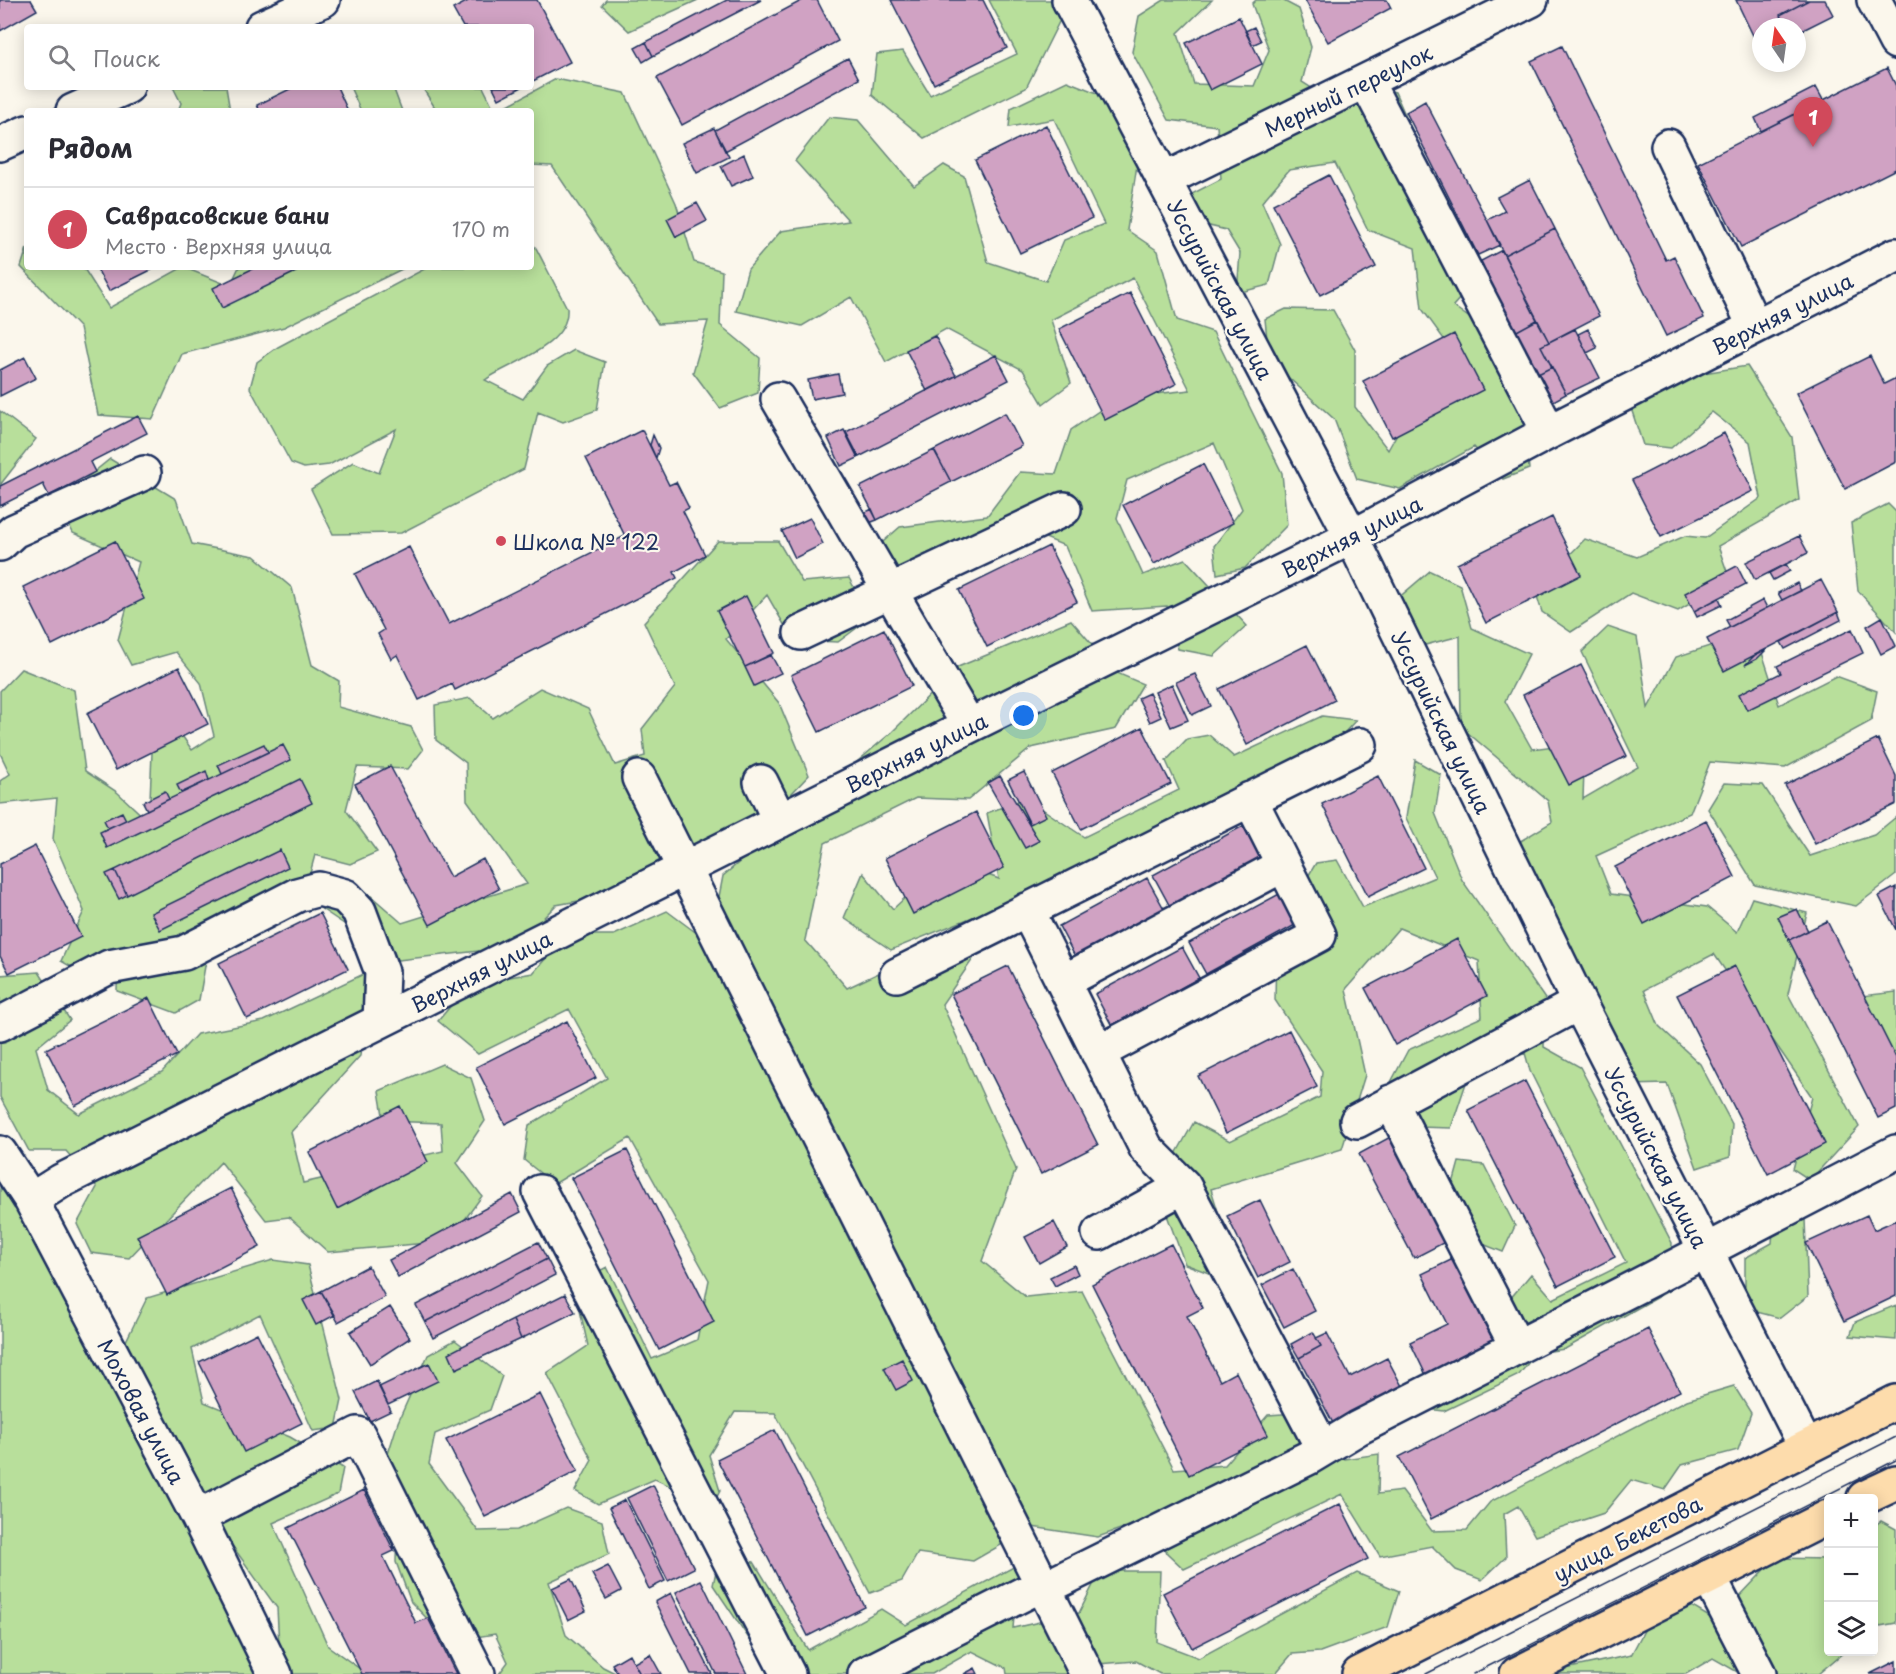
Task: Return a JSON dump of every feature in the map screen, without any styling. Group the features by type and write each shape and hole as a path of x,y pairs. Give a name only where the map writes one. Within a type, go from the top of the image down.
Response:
{"main road":[{"name":"улица Бекетова","path":"1359,1674 1896,1402"},
{"path":"1873,1494 1896,1483"},
{"path":"1517,1674 1824,1519"}],"street":[{"path":"269,24 323,0"},
{"name":"Уссурийская улица","path":"1069,0 1352,537 1579,1002 1806,1447"},
{"name":"Мерный переулок","path":"1164,180 1531,0"},
{"path":"1874,0 1896,42"},
{"path":"1366,81 1549,432"},
{"path":"80,108 120,90"},
{"path":"0,144 24,133"},
{"path":"1668,146 1755,327"},
{"name":"Верхняя улица","path":"31,1200 61,1182 686,868 1352,537 1549,432 1896,255"},
{"path":"778,399 969,726"},
{"path":"0,544 14,531 144,473"},
{"path":"801,633 1064,509"},
{"path":"897,975 1360,744"},
{"path":"639,778 1087,1674"},
{"path":"761,782 780,821"},
{"path":"1098,1053 1319,935 1250,799"},
{"path":"1063,982 1283,865"},
{"path":"0,1024 109,967 184,953 297,895 319,889 345,896 359,911 382,972 380,1022"},
{"path":"1027,910 1146,1148 1184,1186 1323,1449"},
{"path":"1357,1121 1579,1002"},
{"path":"1391,1102 1517,1347"},
{"path":"865,1674 1029,1591 1055,1583 1308,1458 1358,1428 1896,1152"},
{"name":"Моховая улица","path":"0,1153 31,1200 198,1517 275,1674"},
{"path":"1099,1233 1184,1186"},
{"path":"540,1192 788,1674"},
{"path":"198,1517 358,1434 478,1674"},
{"path":"1709,1577 1759,1674"}],"green space":[{"path":"606,0 698,0 629,31 602,5"},
{"path":"989,0 1057,0 1063,14 1026,88 924,138 872,95 877,54 903,51 930,95 1017,54"},
{"path":"1164,0 1212,0 1178,33 1194,84 1254,86 1269,50 1252,4 1256,0 1282,0 1299,9 1311,47 1302,82 1338,105 1351,80 1395,92 1477,279 1453,306 1496,337 1522,397 1529,469 1503,479 1474,447 1400,489 1357,479 1334,419 1269,360 1265,319 1286,309 1333,310 1355,350 1355,407 1388,450 1414,403 1462,364 1422,309 1415,248 1368,230 1335,163 1289,170 1262,202 1280,244 1269,285 1237,293 1240,253 1226,230 1197,223 1186,197 1221,179 1217,126 1169,120 1132,52 1139,16"},
{"path":"556,79 625,93 676,203 694,262 722,271 720,325 760,358 758,393 720,408 693,372 708,321 658,324 552,166 534,165 534,108 503,108"},
{"path":"1067,81 1110,98 1139,152 1127,230 1158,251 1177,320 1213,332 1282,473 1287,525 1245,568 1217,574 1214,546 1242,509 1214,443 1127,480 1117,518 1143,575 1185,559 1247,626 1214,656 1178,649 1167,606 1092,611 1065,546 1026,530 883,581 876,548 900,527 987,516 1020,472 1056,474 1071,430 1118,398 1190,390 1133,278 1051,320 1071,383 1043,404 1023,370 946,329 886,362 851,297 802,326 736,311 748,269 781,231 849,221 795,161 829,117 858,120 914,186 944,165 964,176 988,262 1046,281 1064,240 1104,224 1054,119 1009,127 1011,108"},
{"path":"174,90 226,90 230,108 179,108 181,103"},
{"path":"351,90 394,90 401,108 360,108"},
{"path":"424,90 484,90 494,108 435,108"},
{"path":"534,246 567,308 565,321 559,333 537,352 485,380 523,399 547,366 574,350 605,362 597,410 563,422 538,412 524,469 401,533 333,534 311,489 353,462 379,473 396,429 329,465 304,468 291,463 250,388 257,362 278,347 422,270 534,270"},
{"path":"24,258 24,270 85,270 109,308 178,270 190,270 230,286 238,270 400,270 284,327 182,354 153,419 98,415 80,328 21,267"},
{"path":"1747,366 1792,437 1799,500 1718,546 1730,580 1678,611 1631,593 1571,632 1542,612 1535,590 1585,539 1637,557 1685,536 1705,538 1761,498 1750,442 1712,412 1671,448 1643,445 1629,402 1666,379"},
{"path":"0,411 36,439 0,485"},
{"path":"110,459 176,499 192,544 254,556 292,588 312,665 339,681 338,707 411,727 423,750 408,769 357,767 346,810 377,852 350,864 315,855 299,913 207,955 199,1000 176,1013 117,991 118,952 75,969 61,961 84,911 53,839 57,798 0,804 0,781 10,774 0,753 0,691 21,669 74,690 85,771 117,792 149,822 153,730 171,720 192,750 214,736 201,683 176,652 131,665 118,640 139,562 73,533 58,501"},
{"path":"1888,504 1896,512 1896,632 1858,591 1851,523"},
{"path":"718,541 778,541 802,582 849,578 870,618 838,642 793,640 767,595 726,639 779,703 809,775 738,850 623,893 556,905 515,947 398,960 314,904 321,874 355,882 402,923 527,884 467,800 466,763 436,740 435,705 470,698 493,718 540,688 588,709 615,765 645,756 642,729 675,687 644,622"},
{"path":"1430,571 1460,585 1472,628 1529,654 1505,701 1532,749 1585,742 1583,799 1638,767 1582,652 1608,627 1637,637 1648,708 1676,657 1755,631 1779,705 1836,676 1877,691 1871,721 1785,768 1710,762 1690,813 1596,856 1611,894 1707,907 1737,932 1752,898 1807,913 1788,994 1859,1127 1810,1180 1793,1169 1812,1097 1714,954 1644,990 1659,1026 1700,1064 1732,1124 1730,1157 1697,1168 1667,1084 1628,1085 1603,1020 1526,933 1514,845 1552,822 1548,801 1461,727 1460,636 1402,651 1383,611"},
{"path":"1071,620 1117,673 1143,684 1116,729 1031,748 968,800 916,798 825,843 805,940 847,988 938,945 977,953 942,1004 1016,1169 982,1261 1026,1297 1082,1291 1174,1469 1225,1465 1268,1415 1312,1412 1344,1459 1379,1454 1378,1494 1402,1491 1432,1531 1467,1530 1490,1502 1687,1400 1734,1386 1751,1413 1738,1450 1682,1465 1665,1490 1631,1480 1604,1513 1535,1536 1518,1506 1504,1514 1506,1557 1482,1580 1456,1570 1432,1546 1380,1556 1342,1494 1184,1569 1167,1553 1154,1517 1098,1537 1032,1527 973,1561 918,1553 902,1581 870,1593 775,1413 735,1412 709,1455 720,1491 712,1506 655,1479 598,1504 575,1491 592,1460 547,1373 588,1346 574,1284 607,1267 652,1359 697,1340 709,1280 630,1138 554,1184 524,1160 529,1125 607,1078 569,1009 478,1054 438,1021 469,984 533,973 566,935 614,935 667,911 710,943 723,876 892,732 958,667"},
{"path":"1322,716 1356,720 1334,744 1022,925 985,912 891,950 844,918 863,873 893,909 923,881 955,863 999,879 987,813 1026,798 1084,837 1179,790 1166,761 1187,739 1209,735 1234,757"},
{"path":"1415,760 1441,775 1435,813 1462,880 1545,999 1544,1047 1580,1067 1672,1243 1670,1290 1565,1349 1536,1353 1519,1375 1444,1411 1418,1408 1531,1274 1553,1299 1626,1263 1530,1071 1525,1053 1467,1080 1451,1128 1418,1127 1390,1084 1408,1050 1482,1017 1479,961 1399,928 1346,989 1365,1075 1342,1149 1211,1189 1230,1250 1219,1277 1185,1264 1157,1188 1194,1122 1230,1141 1320,1097 1322,1071 1275,1000 1276,950 1305,930 1295,898 1316,863 1337,860 1363,907 1435,877 1406,818"},
{"path":"1724,783 1763,785 1810,856 1874,835 1896,817 1896,875 1856,906 1755,885 1708,809"},
{"path":"370,971 360,1056 291,1132 303,1183 443,1151 441,1123 384,1121 379,1091 442,1064 471,1078 485,1121 457,1163 482,1196 449,1241 328,1252 289,1217 266,1220 221,1162 129,1258 91,1253 77,1224 97,1187 66,1151 29,1151 0,1097 0,975 39,972 70,1020 36,1048 48,1090 79,1114 162,1072 197,1034 264,1021"},
{"path":"1896,992 1896,1072 1852,997"},
{"path":"1459,1162 1484,1165 1515,1226 1503,1252 1480,1243 1451,1191"},
{"path":"0,1182 14,1208 47,1208 43,1259 264,1674 0,1674"},
{"path":"1774,1219 1805,1219 1808,1296 1780,1318 1745,1309 1745,1258 1772,1243"},
{"path":"273,1260 308,1265 342,1400 336,1428 313,1431 260,1314 192,1349 204,1402 290,1437 343,1468 338,1494 273,1523 328,1646 367,1674 290,1674 280,1665 277,1608 193,1491 126,1341 147,1298"},
{"path":"1896,1305 1896,1340 1850,1336 1855,1322"},
{"path":"455,1340 502,1376 490,1410 435,1434 429,1464 478,1531 517,1530 566,1508 602,1521 609,1554 549,1582 566,1635 603,1667 617,1674 499,1674 508,1662 495,1634 449,1641 411,1602 396,1562 397,1521 377,1489 398,1422 428,1355"},
{"path":"1881,1521 1896,1529 1896,1623 1878,1626 1878,1548 1878,1523"},
{"path":"719,1557 754,1562 808,1650 881,1609 906,1625 1019,1564 1013,1628 1079,1613 1100,1571 1160,1571 1157,1642 1199,1658 1357,1573 1399,1591 1388,1627 1320,1652 1292,1654 1275,1674 1160,1674 1136,1661 1098,1664 1096,1674 1007,1674 1006,1668 972,1651 932,1674 807,1674 800,1660 764,1661 713,1585"},
{"path":"1776,1558 1824,1559 1824,1656 1839,1656 1818,1674 1741,1674 1713,1658 1686,1674 1553,1674 1556,1671 1631,1655 1654,1612 1681,1600 1716,1621"}],"building":[{"path":"0,0 31,0 37,10 0,31"},
{"path":"470,0 537,0 570,62 534,80 534,24 461,24 453,9"},
{"path":"727,0 761,0 653,56 646,42"},
{"path":"803,0 817,0 838,41 682,125 657,78"},
{"path":"891,0 983,0 1007,48 934,84"},
{"path":"1305,0 1387,0 1391,8 1328,42"},
{"path":"1736,0 1809,0 1780,15 1782,18 1752,18 1752,33"},
{"path":"1809,0 1825,0 1833,15 1806,28 1806,18 1782,18 1780,15"},
{"path":"1239,17 1262,64 1210,90 1186,43"},
{"path":"1254,27 1261,41 1252,45 1245,31"},
{"path":"646,42 653,56 643,62 635,48"},
{"path":"1562,46 1666,260 1674,256 1704,318 1666,336 1531,61"},
{"path":"848,58 859,79 725,151 715,130"},
{"path":"1887,68 1896,86 1896,169 1741,247 1698,163"},
{"path":"1816,87 1823,100 1761,131 1755,118"},
{"path":"288,90 338,90 347,108 258,108 257,105"},
{"path":"494,90 516,90 499,99"},
{"path":"1425,101 1500,245 1478,255 1406,112"},
{"path":"1046,125 1092,218 1020,253 975,160"},
{"path":"714,128 729,157 697,173 682,143"},
{"path":"744,154 753,176 731,186 721,166"},
{"path":"1329,175 1376,267 1320,295 1273,204"},
{"path":"1530,180 1555,229 1504,255 1487,220 1505,211 1497,197"},
{"path":"697,203 707,221 676,237 667,219"},
{"path":"1555,229 1599,316 1549,342 1504,255"},
{"path":"1502,250 1537,320 1515,332 1481,261"},
{"path":"98,270 151,270 109,291"},
{"path":"250,270 300,270 222,308 213,288"},
{"path":"1130,293 1176,384 1105,420 1059,329"},
{"path":"1537,320 1549,342 1541,346 1552,367 1536,375 1515,332"},
{"path":"1575,329 1600,378 1566,394 1541,346"},
{"path":"1588,329 1597,348 1587,353 1578,334"},
{"path":"1454,334 1483,390 1392,437 1363,381"},
{"path":"935,336 956,376 927,391 906,350"},
{"path":"996,355 1009,380 859,457 846,432"},
{"path":"1870,356 1884,384 1896,378 1896,462 1845,489 1796,393"},
{"path":"25,357 36,378 0,396 0,370"},
{"path":"1552,367 1566,394 1550,403 1536,375"},
{"path":"838,374 842,393 812,399 808,380"},
{"path":"1005,413 1022,446 951,482 934,450"},
{"path":"138,416 147,433 90,462 95,472 49,496 43,484 0,506 0,486"},
{"path":"642,430 669,485 676,482 689,508 683,511 705,555 674,572 677,578 455,690 452,684 419,700 397,655 391,659 378,634 384,630 355,574 409,547 449,624 625,536 586,458"},
{"path":"844,430 858,458 841,466 828,438"},
{"path":"1724,433 1753,491 1661,537 1632,480"},
{"path":"653,435 659,448 656,458 650,445"},
{"path":"934,450 951,482 877,520 860,487"},
{"path":"1203,464 1233,523 1154,564 1123,505"},
{"path":"872,509 877,520 869,523 864,513"},
{"path":"1552,517 1581,575 1486,623 1457,564"},
{"path":"810,518 823,544 795,558 782,531"},
{"path":"1799,536 1808,553 1755,580 1746,562"},
{"path":"115,541 144,599 52,645 23,587"},
{"path":"1049,546 1077,602 987,647 959,590"},
{"path":"1786,564 1790,571 1773,580 1769,573"},
{"path":"1737,566 1746,584 1694,611 1685,593"},
{"path":"1821,580 1838,612 1724,671 1707,639"},
{"path":"1797,583 1801,591 1782,600 1778,593"},
{"path":"746,596 774,653 745,667 717,611"},
{"path":"1719,598 1722,605 1697,617 1694,611"},
{"path":"1763,600 1767,608 1730,627 1726,620"},
{"path":"1838,612 1841,620 1785,649 1781,642"},
{"path":"1882,617 1896,646 1881,654 1867,626"},
{"path":"884,629 912,686 819,732 791,675"},
{"path":"1852,629 1863,653 1747,710 1739,694 1781,673 1777,666"},
{"path":"1307,645 1335,700 1247,745 1219,689"},
{"path":"1767,649 1757,659 1745,665 1755,655"},
{"path":"771,655 781,673 754,686 745,667"},
{"path":"1581,665 1627,756 1569,785 1523,695"},
{"path":"179,667 208,724 116,770 87,713"},
{"path":"1195,674 1211,706 1192,715 1176,682"},
{"path":"1172,684 1188,720 1171,727 1155,692"},
{"path":"1149,693 1161,717 1150,722 1138,698"},
{"path":"1142,727 1171,784 1081,829 1052,773"},
{"path":"1878,739 1896,776 1896,804 1815,844 1785,785"},
{"path":"264,744 268,752 222,774 218,765"},
{"path":"283,745 291,760 107,848 100,832"},
{"path":"390,766 450,877 483,859 499,889 430,925 355,784"},
{"path":"206,771 209,780 181,793 177,785"},
{"path":"1024,772 1046,816 1030,824 1008,780"},
{"path":"1000,776 1039,841 1025,848 988,783"},
{"path":"1378,776 1424,868 1368,896 1322,804"},
{"path":"300,779 312,803 127,895 115,870"},
{"path":"165,791 169,799 147,810 143,802"},
{"path":"122,812 126,820 108,828 104,820"},
{"path":"976,812 1004,868 913,914 885,858"},
{"path":"1706,820 1735,877 1644,924 1615,867"},
{"path":"1243,826 1264,863 1173,912 1153,875"},
{"path":"35,846 81,937 9,973 0,956 0,864"},
{"path":"280,850 288,867 160,930 151,913"},
{"path":"115,870 127,895 119,899 106,874"},
{"path":"1147,878 1168,916 1079,964 1059,926"},
{"path":"1896,887 1896,930 1879,896"},
{"path":"1281,893 1297,924 1206,974 1189,943"},
{"path":"1797,909 1808,931 1789,940 1778,917"},
{"path":"320,913 348,969 247,1019 219,963"},
{"path":"1827,921 1896,1058 1896,1109 1878,1118 1789,940"},
{"path":"1457,939 1487,996 1395,1045 1365,988"},
{"path":"1182,947 1199,978 1112,1026 1095,994"},
{"path":"1008,966 1098,1145 1041,1174 951,994"},
{"path":"1735,966 1825,1144 1768,1174 1677,995"},
{"path":"149,998 177,1055 75,1106 46,1049"},
{"path":"567,1021 596,1078 505,1124 476,1067"},
{"path":"1289,1030 1317,1087 1226,1133 1198,1076"},
{"path":"1525,1081 1615,1257 1558,1286 1468,1110"},
{"path":"400,1106 428,1162 337,1209 309,1152"},
{"path":"1394,1135 1449,1240 1414,1258 1359,1154"},
{"path":"627,1150 714,1322 659,1350 571,1178"},
{"path":"231,1188 260,1247 167,1295 137,1236"},
{"path":"512,1194 521,1212 398,1277 389,1260"},
{"path":"1260,1200 1290,1262 1258,1278 1227,1216"},
{"path":"1867,1215 1874,1230 1896,1220 1896,1296 1844,1321 1806,1243"},
{"path":"1054,1222 1067,1247 1039,1263 1025,1237"},
{"path":"538,1242 547,1259 425,1322 416,1305"},
{"path":"1171,1244 1203,1308 1187,1316 1220,1381 1236,1372 1268,1435 1189,1475 1092,1284"},
{"path":"1455,1258 1497,1343 1427,1377 1410,1342 1447,1324 1422,1274"},
{"path":"547,1259 555,1275 433,1338 425,1322"},
{"path":"1074,1265 1078,1274 1055,1286 1050,1277"},
{"path":"368,1266 385,1297 338,1322 321,1291"},
{"path":"1293,1269 1315,1311 1284,1327 1262,1285"},
{"path":"321,1291 335,1315 316,1325 303,1300"},
{"path":"565,1294 575,1312 521,1339 513,1320"},
{"path":"390,1307 410,1338 370,1364 350,1332"},
{"path":"513,1320 521,1339 456,1369 449,1353"},
{"path":"1648,1329 1680,1391 1431,1519 1399,1457"},
{"path":"1313,1332 1321,1346 1299,1358 1291,1344"},
{"path":"257,1333 302,1423 244,1452 199,1362"},
{"path":"1327,1333 1350,1377 1387,1358 1404,1390 1335,1427 1299,1358 1321,1346 1316,1338"},
{"path":"902,1359 913,1381 896,1390 884,1368"},
{"path":"429,1363 438,1381 388,1405 379,1387"},
{"path":"377,1381 391,1411 370,1421 355,1392"},
{"path":"540,1394 578,1471 485,1517 446,1440"},
{"path":"775,1430 865,1607 808,1636 717,1459"},
{"path":"653,1485 694,1568 668,1581 627,1498"},
{"path":"364,1490 394,1551 383,1556 416,1623 428,1618 456,1674 362,1674 288,1528"},
{"path":"625,1500 665,1581 649,1589 609,1508"},
{"path":"1340,1504 1368,1559 1192,1648 1163,1593"},
{"path":"608,1566 621,1591 606,1599 592,1574"},
{"path":"571,1579 586,1611 568,1620 552,1588"},
{"path":"701,1580 747,1674 716,1674 676,1592"},
{"path":"671,1593 712,1674 691,1674 655,1602"},
{"path":"629,1654 640,1674 618,1674 612,1664"},
{"path":"650,1654 661,1674 640,1674 634,1663"},
{"path":"1896,1661 1896,1674 1870,1674"},
{"path":"975,1668 978,1674 964,1674"}],"tram line":[{"path":"1426,1674 1896,1437"},
{"path":"1473,1674 1896,1460"}],"place":[{"name":"Саврасовские бани","path":"1813,147"},
{"name":"Школа № 122","path":"501,541"}]}
